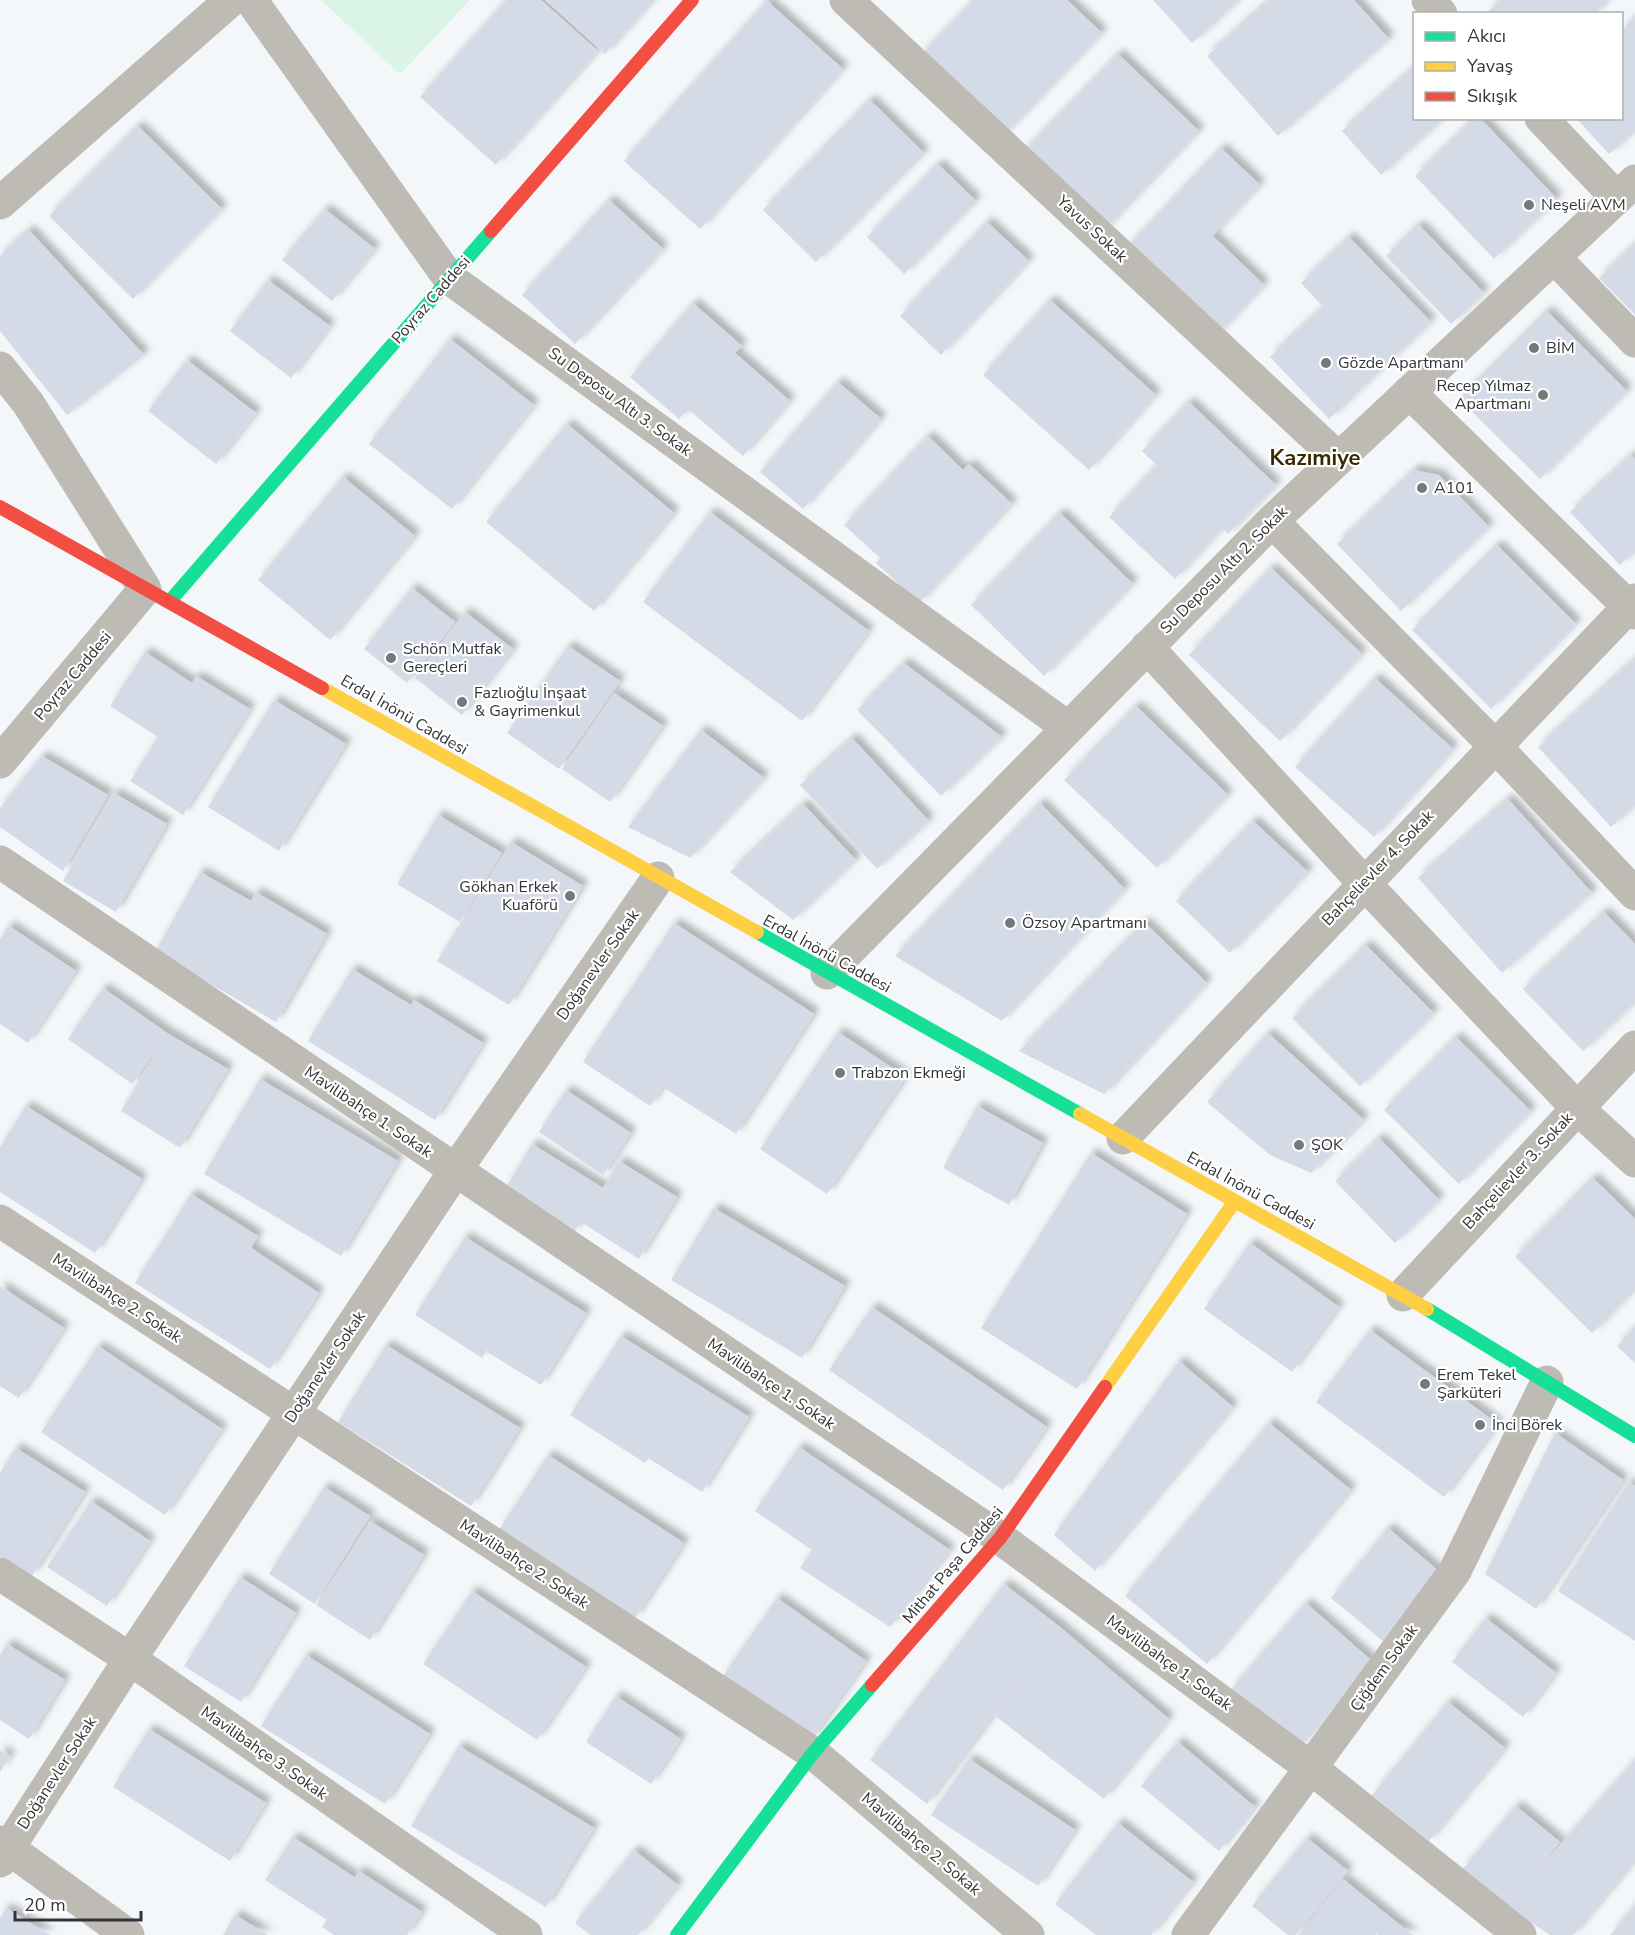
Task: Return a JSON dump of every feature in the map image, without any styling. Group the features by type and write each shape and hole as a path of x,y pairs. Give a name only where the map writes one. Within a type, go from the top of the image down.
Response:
{"main road":[{"name":"Poyraz Caddesi","path":"158,595 449,278 692,0"},
{"name":"Erdal İnönü Caddesi","path":"0,507 1402,1295 1635,1436"},
{"name":"Mithat Paşa Caddesi","path":"677,1935 813,1753 1000,1538 1235,1201"}],"street":[{"path":"0,203 231,0"},
{"name":"Su Deposu Altı 3. Sokak","path":"251,0 449,278 1067,727"},
{"name":"Yavus Sokak","path":"846,0 1338,458"},
{"path":"1428,0 1439,12"},
{"path":"1543,120 1626,189"},
{"name":"Su Deposu Altı 2. Sokak","path":"827,973 1272,521 1626,189"},
{"path":"1554,257 1635,340"},
{"path":"0,368 28,402 158,595"},
{"path":"1409,392 1633,606"},
{"path":"1272,521 1495,746 1635,894"},
{"name":"Poyraz Caddesi","path":"0,762 158,595"},
{"name":"Bahçelievler 4. Sokak","path":"1123,1138 1495,746 1633,606"},
{"path":"1147,647 1364,883 1577,1108 1635,1161"},
{"name":"Mavilibahçe 1. Sokak","path":"0,862 1000,1538 1311,1768 1520,1935"},
{"name":"Doğanevler Sokak","path":"3,1851 455,1171 658,878"},
{"name":"Bahçelievler 3. Sokak","path":"1402,1295 1635,1047"},
{"name":"Mavilibahçe 2. Sokak","path":"0,1221 813,1753 1028,1935"},
{"name":"Çiğdem Sokak","path":"1188,1935 1455,1571 1547,1383"},
{"name":"Mavilibahçe 3. Sokak","path":"0,1574 130,1659 526,1935"},
{"path":"3,1851 128,1935"}],"green space":[{"path":"321,0 470,0 400,74"}],"building":[{"path":"507,0 541,0 598,51 496,165 420,97"},
{"path":"545,0 653,0 605,54"},
{"path":"974,0 1067,0 1102,33 1003,136 920,56"},
{"path":"1153,0 1239,0 1192,43"},
{"path":"1270,0 1354,0 1389,39 1278,136 1207,56"},
{"path":"1500,0 1608,0 1596,12 1488,12"},
{"path":"767,1 843,69 700,229 624,161"},
{"path":"1635,18 1635,131 1609,154 1578,120 1623,120 1623,29"},
{"path":"1118,54 1199,131 1104,230 1023,152"},
{"path":"1411,70 1413,73 1413,120 1442,120 1381,175 1342,131"},
{"path":"870,100 924,153 816,262 763,210"},
{"path":"1473,120 1482,120 1557,199 1494,259 1415,176"},
{"path":"138,126 222,209 133,299 49,216"},
{"path":"1221,148 1260,185 1206,243 1213,236 1264,285 1216,336 1125,250"},
{"path":"938,164 976,201 904,274 867,237"},
{"path":"609,200 663,249 575,344 522,295"},
{"path":"325,209 375,249 332,301 282,260"},
{"path":"987,222 1029,261 941,355 900,316"},
{"path":"1419,225 1484,293 1451,324 1386,256"},
{"path":"29,230 144,355 67,415 0,331 0,256"},
{"path":"1349,237 1431,322 1329,419 1270,357 1323,307 1301,283"},
{"path":"1635,244 1635,315 1599,278"},
{"path":"268,280 330,326 291,378 230,331"},
{"path":"1050,300 1156,395 1089,470 983,375"},
{"path":"693,303 742,346 735,353 790,401 743,456 688,409 679,419 630,377"},
{"name":"Recep Yılmaz Apartmanı","path":"1547,311 1627,391 1540,479 1459,399"},
{"path":"450,339 534,405 452,509 369,444"},
{"path":"187,360 256,413 216,464 148,411"},
{"path":"838,382 881,419 803,509 760,472"},
{"path":"1189,402 1276,485 1228,534 1222,528 1175,579 1109,517 1156,466 1173,481 1142,451"},
{"path":"567,424 674,513 594,611 486,522"},
{"path":"928,436 963,470 969,464 1012,504 919,603 876,563 880,558 844,525"},
{"path":"1631,455 1635,459 1635,551 1620,565 1570,512"},
{"path":"1414,470 1439,475 1489,527 1401,611 1337,544"},
{"path":"343,477 415,536 330,640 258,580"},
{"path":"710,512 869,631 802,721 643,602"},
{"path":"1060,513 1133,584 1044,676 971,605"},
{"path":"1497,545 1576,624 1491,709 1412,630"},
{"path":"1271,568 1362,654 1280,741 1189,655"},
{"path":"412,588 455,622 407,683 364,649"},
{"path":"465,612 513,649 462,715 415,678"},
{"path":"568,646 620,681 559,769 507,733"},
{"path":"145,652 192,683 196,676 250,709 183,815 130,781 158,737 110,706"},
{"path":"1635,659 1635,805 1611,827 1538,747"},
{"path":"904,663 1002,737 941,796 857,710"},
{"path":"1375,678 1453,749 1374,837 1295,767"},
{"path":"614,693 663,726 610,802 562,769"},
{"path":"274,700 346,744 279,851 208,807"},
{"path":"1136,706 1228,795 1157,868 1064,780"},
{"path":"701,730 764,778 690,858 628,827"},
{"path":"852,738 929,821 877,869 800,785"},
{"path":"42,756 108,795 63,871 0,827 0,808"},
{"path":"114,793 167,824 116,912 63,881"},
{"path":"1508,799 1592,893 1502,973 1418,878"},
{"name":"Özsoy Apartmanı","path":"1040,803 1125,889 1002,1021 895,956"},
{"path":"803,804 856,860 793,920 730,872"},
{"path":"438,815 502,853 460,922 397,884"},
{"path":"1253,821 1308,872 1230,953 1176,901"},
{"path":"511,842 583,886 509,1005 437,961"},
{"path":"200,872 251,901 256,892 327,934 276,1022 155,952"},
{"path":"1604,912 1635,944 1635,1002 1583,1051 1523,989"},
{"path":"1144,922 1207,983 1104,1094 1019,1051"},
{"path":"674,923 814,1014 736,1134 664,1088 669,1078 650,1106 583,1062"},
{"path":"9,926 76,971 28,1043 0,1024 0,939"},
{"path":"1366,945 1434,1013 1360,1086 1292,1018"},
{"path":"352,969 411,1005 414,1000 483,1043 435,1120 308,1041"},
{"path":"103,988 167,1033 228,1069 180,1148 121,1111 164,1039 132,1084 68,1039"},
{"path":"838,1032 906,1077 827,1194 760,1149"},
{"path":"1268,1033 1364,1120 1311,1173 1270,1155 1207,1102"},
{"path":"1456,1037 1531,1111 1459,1184 1384,1110"},
{"path":"260,1079 398,1161 341,1256 204,1174"},
{"path":"566,1090 631,1133 603,1175 539,1132"},
{"path":"26,1106 142,1179 95,1253 0,1192 0,1147"},
{"path":"977,1106 1043,1143 1009,1205 943,1168"},
{"path":"1379,1138 1439,1200 1395,1243 1335,1181"},
{"path":"532,1144 603,1188 619,1161 677,1197 639,1259 581,1222 574,1232 505,1189"},
{"path":"1091,1153 1187,1214 1077,1389 981,1328"},
{"path":"1593,1178 1635,1219 1635,1289 1592,1333 1515,1257"},
{"path":"191,1194 258,1236 251,1248 319,1293 270,1369 135,1283"},
{"path":"714,1208 845,1286 802,1358 671,1280"},
{"path":"465,1237 586,1313 541,1385 487,1352 499,1330 482,1358 415,1315"},
{"path":"1250,1243 1339,1307 1292,1372 1204,1309"},
{"path":"0,1286 64,1328 19,1398 0,1386"},
{"path":"872,1307 1047,1427 1003,1490 829,1370"},
{"path":"1635,1327 1635,1363 1617,1346"},
{"path":"1370,1330 1498,1424 1444,1497 1316,1402"},
{"path":"621,1336 749,1417 702,1492 648,1458 645,1463 570,1415"},
{"path":"386,1345 520,1428 471,1506 338,1422"},
{"path":"98,1346 222,1429 165,1515 41,1432"},
{"path":"1179,1361 1233,1407 1095,1571 1054,1535"},
{"path":"1269,1423 1351,1490 1207,1664 1125,1596"},
{"path":"1555,1433 1623,1480 1536,1609 1485,1574"},
{"path":"799,1447 950,1550 890,1627 800,1568 812,1550 755,1511"},
{"path":"16,1448 85,1492 32,1576 0,1556 0,1473"},
{"path":"548,1455 684,1543 635,1618 499,1530"},
{"path":"1629,1482 1635,1486 1635,1641 1558,1591"},
{"path":"324,1487 370,1516 315,1604 269,1574"},
{"path":"91,1501 150,1541 107,1606 47,1567"},
{"path":"370,1521 424,1555 370,1640 316,1605"},
{"path":"1388,1528 1442,1574 1385,1643 1331,1598"},
{"path":"240,1577 296,1613 241,1702 184,1666"},
{"path":"1004,1584 1060,1627 1169,1719 1104,1799 995,1716 1031,1665 927,1804 870,1760"},
{"path":"472,1591 586,1667 537,1740 423,1664"},
{"path":"777,1598 866,1661 812,1739 723,1676"},
{"path":"1306,1603 1373,1662 1298,1748 1231,1689"},
{"path":"1486,1618 1556,1673 1523,1717 1452,1662"},
{"path":"7,1644 65,1680 29,1739 0,1720 0,1655"},
{"path":"306,1655 430,1734 385,1804 261,1726"},
{"path":"616,1696 681,1739 651,1784 586,1742"},
{"path":"1448,1702 1505,1748 1429,1841 1372,1795"},
{"path":"149,1729 266,1803 230,1861 113,1787"},
{"path":"1178,1742 1255,1807 1219,1851 1141,1786"},
{"path":"459,1746 594,1828 546,1907 411,1826"},
{"path":"0,1750 10,1756 0,1772"},
{"path":"969,1759 1075,1830 1038,1886 931,1815"},
{"path":"1635,1760 1635,1860 1573,1935 1550,1935 1506,1906 1462,1870 1516,1806 1560,1842 1529,1880"},
{"path":"1118,1823 1193,1882 1151,1935 1096,1935 1055,1904"},
{"path":"293,1837 354,1877 341,1898 359,1871 422,1912 407,1935 334,1935 322,1927 327,1920 265,1880"},
{"path":"1307,1838 1348,1871 1296,1935 1288,1935 1252,1906"},
{"path":"634,1850 678,1885 638,1935 590,1935 575,1923"},
{"path":"1343,1879 1413,1935 1377,1935 1380,1930 1376,1935 1298,1935"},
{"path":"1635,1905 1635,1935 1610,1935"},
{"path":"6,1908 50,1935 0,1935 0,1918"},
{"path":"235,1915 268,1935 223,1935"}],"traffic: fast":[{"path":"170,601 491,231"},
{"path":"757,932 1080,1114"},
{"path":"1427,1309 1635,1436"},
{"path":"677,1935 813,1753 872,1685"}],"traffic: slow":[{"path":"322,688 757,932"},
{"path":"1080,1114 1427,1309"},
{"path":"1105,1387 1235,1201"}],"traffic: jam":[{"path":"491,231 692,0"},
{"path":"0,507 322,688"},
{"path":"872,1685 1000,1538 1105,1387"}],"place":[{"name":"Neşeli AVM","path":"1529,205"},
{"name":"BİM","path":"1534,348"},
{"name":"Gözde Apartmanı","path":"1326,363"},
{"name":"Recep Yılmaz Apartmanı","path":"1543,395"},
{"name":"A101","path":"1422,488"},
{"name":"Schön Mutfak Gereçleri","path":"391,658"},
{"name":"Fazlıoğlu İnşaat & Gayrimenkul","path":"462,702"},
{"name":"Gökhan Erkek Kuaförü","path":"570,896"},
{"name":"Özsoy Apartmanı","path":"1010,923"},
{"name":"Trabzon Ekmeği","path":"840,1073"},
{"name":"ŞOK","path":"1299,1145"},
{"name":"Erem Tekel Şarküteri","path":"1425,1384"},
{"name":"İnci Börek","path":"1480,1425"}],"district":[{"name":"Kazımiye","path":"1315,458"}]}
